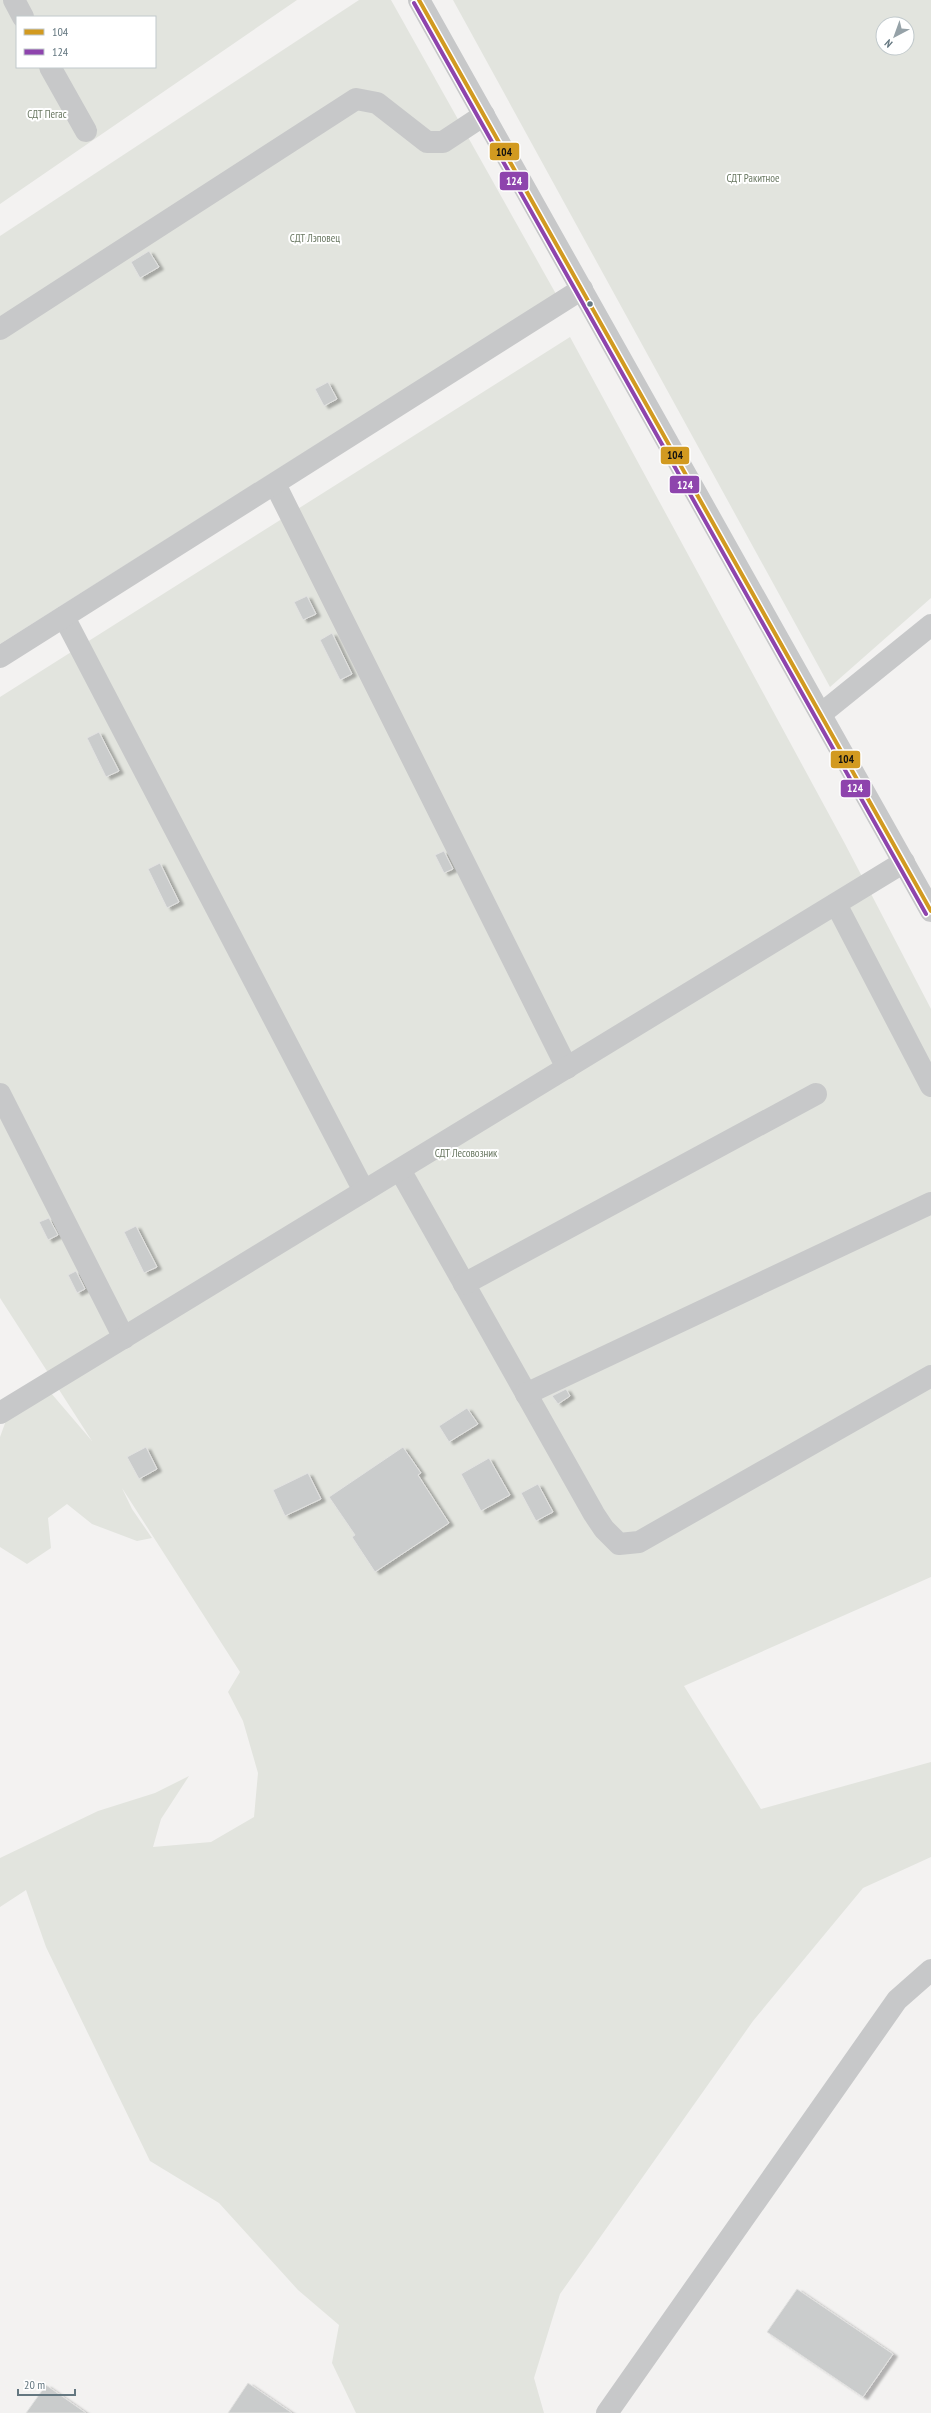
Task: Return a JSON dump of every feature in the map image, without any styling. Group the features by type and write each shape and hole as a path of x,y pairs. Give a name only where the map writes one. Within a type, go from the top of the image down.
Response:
{"street":[{"path":"14,0 22,16"},
{"path":"419,0 931,911"},
{"path":"51,68 86,131"},
{"path":"0,329 356,99 377,103 427,142 444,142 484,116"},
{"path":"0,657 582,289"},
{"path":"274,484 567,1068"},
{"path":"64,616 364,1191"},
{"path":"821,714 931,625"},
{"path":"0,1413 904,862"},
{"path":"836,904 931,1086"},
{"path":"0,1094 124,1338"},
{"path":"464,1284 816,1094"},
{"path":"400,1170 601,1524 619,1544 639,1542 931,1376"},
{"path":"526,1394 931,1203"},
{"path":"607,2413 897,2000 931,1970"}],"green space":[{"name":"СДТ Пегас","path":"0,0 297,0 0,204"},
{"name":"СДТ Лэповец","path":"359,0 391,0 556,294 0,644 0,236"},
{"name":"СДТ Ракитное","path":"453,0 931,0 931,598 830,687"},
{"name":"СДТ Лесовозник","path":"570,337 844,842 931,1009 931,1577 684,1686 761,1809 931,1762 931,1857 863,1888 753,2021 560,2294 534,2378 544,2413 356,2413 332,2363 339,2325 298,2290 219,2203 150,2161 46,1947 26,1890 0,1907 0,1858 98,1811 155,1793 189,1776 161,1819 153,1847 211,1842 254,1817 258,1773 243,1721 228,1692 240,1672 122,1488 132,1509 152,1538 137,1541 92,1524 67,1504 48,1518 51,1548 27,1564 0,1547 0,1437 8,1415 51,1393 92,1441 0,1298 0,697"}],"building":[{"path":"149,251 159,267 140,278 131,262"},
{"path":"328,382 337,399 324,406 315,389"},
{"path":"307,596 316,614 303,620 294,602"},
{"path":"332,633 352,674 340,680 320,640"},
{"path":"99,732 119,771 106,777 87,738"},
{"path":"444,851 453,869 444,873 435,855"},
{"path":"160,863 179,902 167,908 148,869"},
{"path":"49,1218 58,1235 48,1240 39,1222"},
{"path":"136,1226 157,1267 144,1273 124,1232"},
{"path":"76,1271 85,1289 77,1293 68,1275"},
{"path":"566,1389 570,1396 558,1404 552,1396"},
{"path":"467,1408 478,1424 449,1442 439,1426"},
{"path":"146,1447 157,1469 139,1479 127,1457"},
{"path":"403,1447 421,1473 418,1475 449,1523 375,1572 352,1537 355,1535 329,1497"},
{"path":"489,1458 510,1495 481,1511 461,1474"},
{"path":"308,1473 321,1499 285,1516 273,1490"},
{"path":"538,1484 553,1512 536,1521 521,1493"},
{"path":"797,2289 893,2354 863,2397 767,2332"},
{"path":"248,2383 292,2413 228,2413"},
{"path":"46,2385 86,2413 26,2413"}],"transit line":[{"name":"104","path":"419,0 931,911"},
{"name":"124","path":"414,3 926,914"}]}
